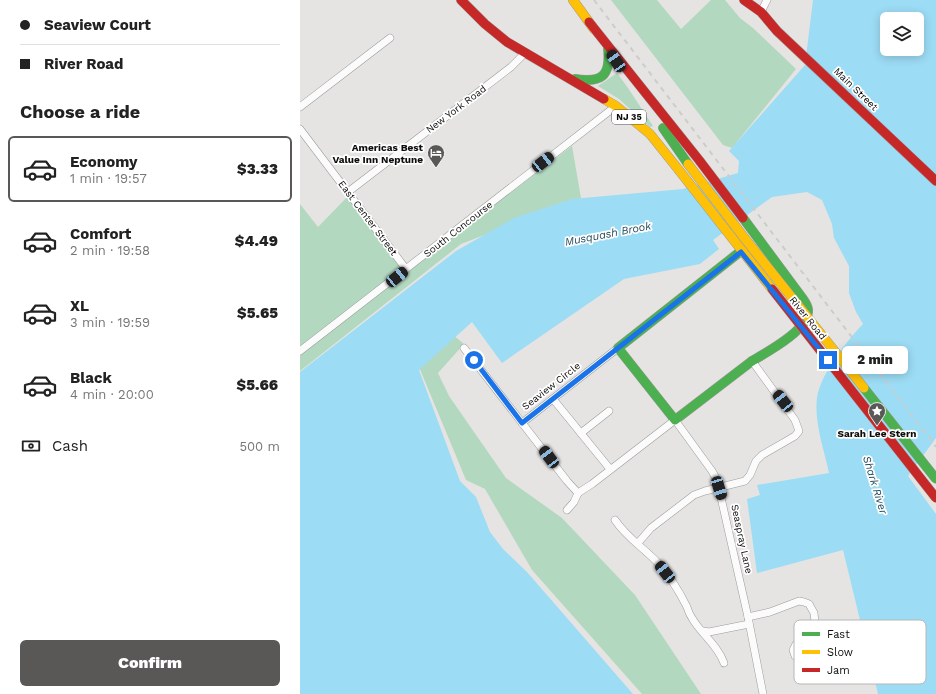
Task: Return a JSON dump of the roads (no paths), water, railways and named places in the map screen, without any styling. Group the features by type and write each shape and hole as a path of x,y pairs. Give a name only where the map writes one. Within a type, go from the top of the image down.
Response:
{"main road":[{"name":"NJ 35","path":"461,0 472,12 507,42 616,106"},
{"path":"470,0 472,12"},
{"name":"NJ 35","path":"573,0 688,164 746,240 936,479"},
{"name":"Main Street","path":"744,0 761,12"},
{"name":"Main Street","path":"754,0 761,12 777,30 936,181"},
{"path":"589,22 755,232 807,306 808,313 803,325 791,335 752,361 675,420"},
{"path":"569,78 590,82 605,75 609,67 610,60 608,48"},
{"name":"River Road","path":"616,106 650,134 741,252 888,435 936,498"},
{"name":"Seaview Circle","path":"618,348 741,252"},
{"name":"Seaspray Lane","path":"618,348 675,420"}],"street":[{"path":"761,12 767,0"},
{"path":"300,107 390,38"},
{"name":"New York Road","path":"348,192 511,67 525,53"},
{"name":"South Concourse","path":"300,351 616,106"},
{"name":"East Center Street","path":"300,130 406,269"},
{"path":"464,348 522,423"},
{"name":"Seaview Circle","path":"578,493 522,423 618,348"},
{"path":"638,543 650,528 690,498 701,492 745,481 750,475 756,461 762,455 795,436 799,430 796,420 752,361"},
{"path":"553,399 610,469"},
{"path":"581,433 609,411"},
{"path":"567,510 574,502 578,493 675,420"},
{"name":"Seaspray Lane","path":"675,420 712,471 719,488 749,620 763,694"},
{"path":"615,520 627,535 638,543 658,563 673,582 692,619 714,644 724,662"},
{"path":"703,631 709,632 749,620 799,601 809,604 814,613 815,620"}],"water":[{"path":"813,0 936,0 936,438 908,476 936,514 936,694 878,694 876,684 926,684 926,620 860,620 843,550 757,573 747,499 760,495 757,485 829,473 818,426 816,407 819,389 835,358 849,339 863,324 856,312 849,293 849,266 834,238 832,224 822,200 807,192 772,197 713,240 719,249 700,264 624,279 502,363 472,322 419,370 460,481 476,497 490,532 503,549 527,572 633,694 300,694 300,372 456,251 514,218 572,199 683,189 738,173 739,161 729,151 805,65"}],"railway":[{"path":"594,0 936,447"}],"place":[{"name":"Americas Best Value Inn Neptune","path":"436,168"},
{"name":"Sarah Lee Stern","path":"877,426"}],"water label":[{"name":"Musquash Brook","path":"608,234"},
{"name":"Shark River","path":"875,485"}]}
